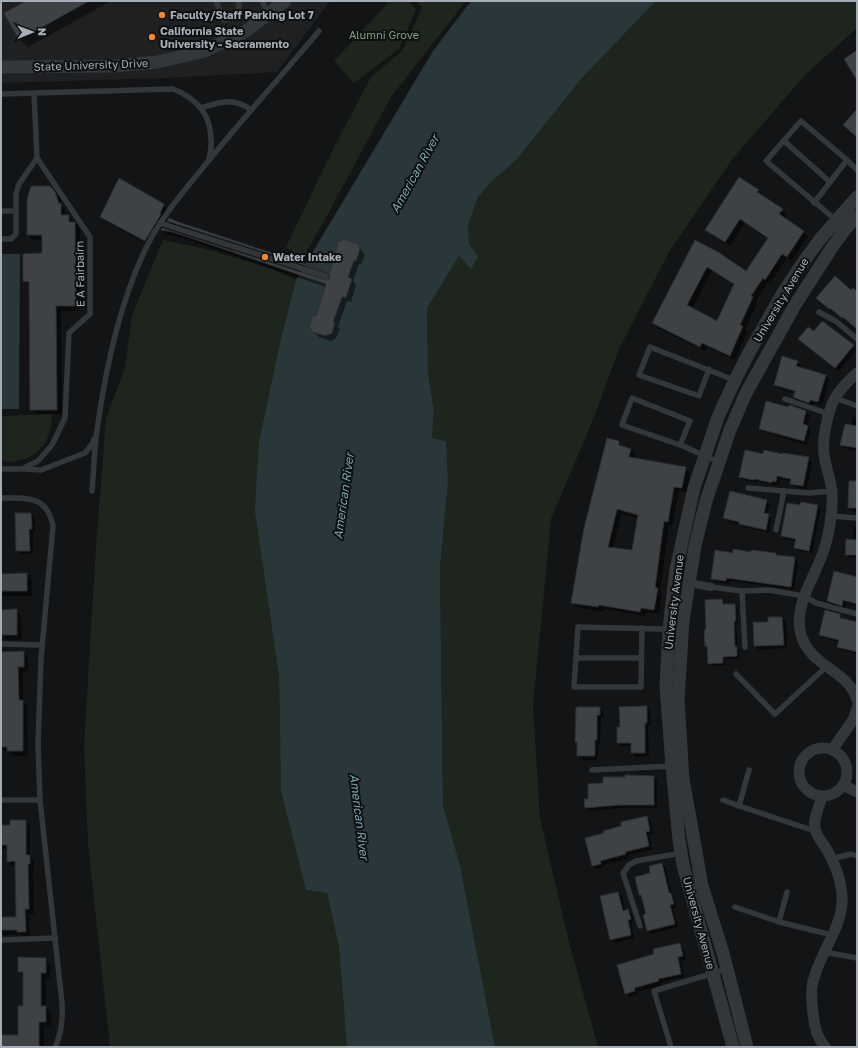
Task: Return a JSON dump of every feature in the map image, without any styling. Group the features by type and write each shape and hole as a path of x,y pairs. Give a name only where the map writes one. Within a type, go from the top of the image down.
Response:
{"street":[{"name":"State University Drive","path":"1,67 113,66 158,62 205,52 246,31 285,1"},
{"name":"University Avenue","path":"733,1047 681,853 677,766 666,686 676,629 689,582 695,546 706,501 718,462 733,422 762,362 857,197"},
{"name":"University Avenue","path":"676,629 676,569 694,488 718,417 735,380 784,291 807,257 841,224 857,216"},
{"path":"857,373 848,380 835,398 824,434 824,454 832,492 831,516 826,544 804,596 800,622 801,634 806,647 815,658 847,681 854,690 857,700"},
{"path":"689,582 711,587"},
{"path":"832,750 856,714"},
{"path":"824,748 832,750 840,756 846,765 847,775 843,785 834,794 822,797 813,795 804,787 798,775 802,759 808,753 816,749 824,748"},
{"name":"University Avenue","path":"677,766 683,779 694,849 702,886 727,969 747,1047"},
{"path":"843,785 857,792"},
{"path":"822,797 815,824 816,831 831,859 839,880 842,902 838,921 815,976 811,996 813,1022 825,1047"}],"lane":[{"path":"216,1 224,20 238,14 240,10 238,1"},
{"path":"262,1 268,14"},
{"path":"92,491 97,431 107,370 120,315 144,252 160,223 209,159 319,32"},
{"path":"1,94 173,89 193,99 201,108 210,126 212,141 209,159"},
{"path":"1,239 11,239 16,234 16,194 19,184 37,158 34,93"},
{"path":"201,108 219,102 234,102 243,104 251,110"},
{"path":"841,224 814,203 766,161 801,121 857,170"},
{"path":"784,141 830,182"},
{"name":"E A Fairbairn","path":"1,469 22,469 38,461 52,445 64,418 69,332 90,314 90,236 37,158"},
{"path":"814,203 847,160"},
{"path":"1,211 16,211"},
{"path":"160,223 326,276"},
{"path":"819,312 837,322 857,339"},
{"path":"709,369 699,396 639,375 650,347 709,369 735,380"},
{"path":"680,445 690,420 632,398 622,425 680,445 718,462"},
{"path":"835,398 857,406"},
{"path":"784,399 830,414"},
{"path":"22,469 41,470 84,453 93,444 97,431"},
{"path":"748,488 809,493 832,492"},
{"path":"776,530 784,491"},
{"path":"1,498 32,499 43,504 49,511 53,526 42,645 38,737 40,800 63,1018 55,1047"},
{"path":"831,516 857,518"},
{"path":"711,587 742,591 769,590 804,596 816,603 857,614"},
{"path":"742,591 745,648"},
{"path":"642,628 641,687 574,687 578,627 642,628 676,629"},
{"path":"1,644 42,645"},
{"path":"576,658 641,658"},
{"path":"736,674 775,714 826,667"},
{"path":"592,770 677,766"},
{"path":"739,806 750,770"},
{"path":"1,800 40,800"},
{"path":"723,800 816,831"},
{"path":"640,926 624,873 629,865 636,861 681,853"},
{"path":"831,859 851,854 857,856"},
{"path":"779,922 786,892"},
{"path":"735,907 779,922 832,935"},
{"path":"1,940 55,938"},
{"path":"824,952 857,958"},
{"path":"671,1047 654,991 727,969"}],"shaded area":[{"name":"California State University - Sacramento","path":"1,1 330,1 277,72 165,78 1,83"}],"green space":[{"name":"Alumni Grove","path":"390,1 408,1 416,10 399,49 354,83 334,61"},
{"path":"416,1 466,1 391,97 302,259 286,247 335,145 371,77 402,51 422,8"},
{"path":"656,1 857,1 857,28 806,74 734,157 669,252 619,349 594,417 551,519 533,706 540,818 568,938 598,1047 495,1047 460,865 443,805 440,569 448,482 446,441 432,438 434,411 428,373 427,308 459,256 469,244 468,225 478,197 582,78"},
{"path":"163,240 210,250 272,269 296,280 281,338 259,441 279,676 281,791 306,890 327,893 339,947 347,1047 110,1047 88,844 84,745 96,547 106,418 125,368 132,315"},
{"path":"52,414 49,434 45,443 40,449 33,455 16,461 6,462 2,459 2,416"}],"water":[{"name":"American River","path":"471,1 656,1 582,78 516,160 492,181 478,197 468,225 469,244 478,256 471,269 459,256 427,308 428,373 434,411 432,438 446,441 448,482 440,569 443,805 460,865 495,1047 347,1047 339,947 327,893 306,890 281,791 279,676 255,511 259,441 281,338 296,280 433,51"},
{"path":"1,254 20,254 19,409 1,409"}],"building":[{"path":"26,1 89,1 19,40 4,13"},
{"path":"857,50 857,80 844,59"},
{"path":"857,109 857,137 843,125"},
{"path":"739,177 759,190 757,192 783,209 779,214 804,231 787,257 782,254 765,280 763,278 751,296 753,297 740,325 743,326 730,356 702,343 700,347 652,323 695,240 718,252 746,271 768,238 740,219 725,242 705,230","holes":["707,267 734,284 717,321 687,305"]},
{"path":"119,178 164,204 161,214 145,241 100,217"},
{"path":"31,186 50,186 55,192 59,204 61,203 61,215 69,215 69,222 75,222 76,306 56,306 57,410 30,410 29,282 23,281 23,254 42,253 42,235 27,235 27,200"},
{"path":"169,218 330,272 336,255 335,253 338,242 344,239 358,244 360,249 348,277 352,279 346,297 342,297 333,322 335,323 332,333 326,336 312,332 309,326 313,315 316,316 326,284 174,232 161,230 162,228 325,280 330,278 329,273 167,221"},
{"path":"835,276 851,290 853,288 857,291 857,329 816,298"},
{"path":"822,321 854,345 835,368 798,339 808,327 814,331"},
{"path":"782,356 798,361 796,366 826,375 818,402 810,400 809,403 793,397 795,391 774,385"},
{"path":"766,401 788,407 790,405 806,411 803,424 808,426 804,441 759,429"},
{"path":"845,424 857,426 857,448 840,445"},
{"path":"607,438 619,441 619,445 631,449 629,457 686,467 682,488 674,487 668,522 664,521 655,588 658,588 654,610 641,608 640,612 599,605 598,607 571,603 584,528","holes":["617,509 638,515 632,550 608,547"]},
{"path":"745,450 763,454 764,450 809,457 803,486 790,484 791,479 777,476 776,482 772,481 772,483 739,477"},
{"path":"849,481 857,481 857,508 848,508"},
{"path":"730,491 767,500 764,513 769,514 766,530 739,524 739,522 723,518"},
{"path":"801,502 818,505 809,551 794,548 796,539 781,536 787,503 800,505"},
{"path":"15,513 31,513 32,529 29,529 30,551 16,551"},
{"path":"846,539 857,540 857,555 845,555"},
{"path":"733,549 751,552 751,550 776,553 776,555 795,557 791,587 727,578 726,581 711,579 715,550 733,553"},
{"path":"834,571 857,577 857,604 843,600 842,606 827,601"},
{"path":"27,573 27,591 1,591 1,574"},
{"path":"722,599 723,604 735,604 735,647 737,646 737,656 723,657 723,663 708,664 704,630 706,630 705,600"},
{"path":"17,609 17,635 1,635 1,610"},
{"path":"825,610 840,614 840,618 857,622 857,652 837,647 839,640 819,635"},
{"path":"768,617 782,617 784,645 754,646 753,622 768,622"},
{"path":"24,651 24,667 18,667 19,700 23,700 23,751 7,751 7,747 1,747 1,652"},
{"path":"647,706 647,723 645,723 645,753 631,753 631,743 617,743 617,727 620,727 619,707"},
{"path":"576,707 600,707 600,715 597,715 597,740 595,740 595,756 577,756 577,742 575,742"},
{"path":"625,775 654,776 654,805 619,805 585,808 584,799 588,799 588,784 603,783 603,777 625,777"},
{"path":"647,816 650,831 646,832 649,846 625,852 626,854 600,861 601,864 592,866 585,838 604,833 603,831 621,826 621,822"},
{"path":"10,820 26,820 26,855 30,855 30,864 28,864 29,909 25,909 26,932 17,932 17,930 1,930 1,917 16,917 15,861 7,862 7,845 1,845 1,825 10,825"},
{"path":"662,863 669,893 671,893 674,904 670,905 675,924 647,931 643,915 646,914 641,895 639,895 635,877 650,873 649,866"},
{"path":"618,892 623,911 628,909 631,919 628,920 631,935 610,940 600,896"},
{"path":"680,943 683,956 678,957 681,974 658,979 659,981 634,988 635,991 625,994 617,965 654,954 653,949"},
{"path":"18,957 46,958 46,973 41,973 41,1006 46,1006 46,1022 39,1022 39,1047 1,1047 1,1035 18,1035 18,1006 23,1006 23,972 18,972"}],"place":[{"name":"Faculty/Staff Parking Lot 7","path":"162,15"},
{"name":"California State University - Sacramento","path":"152,37"},
{"name":"Water Intake","path":"265,257"}]}
